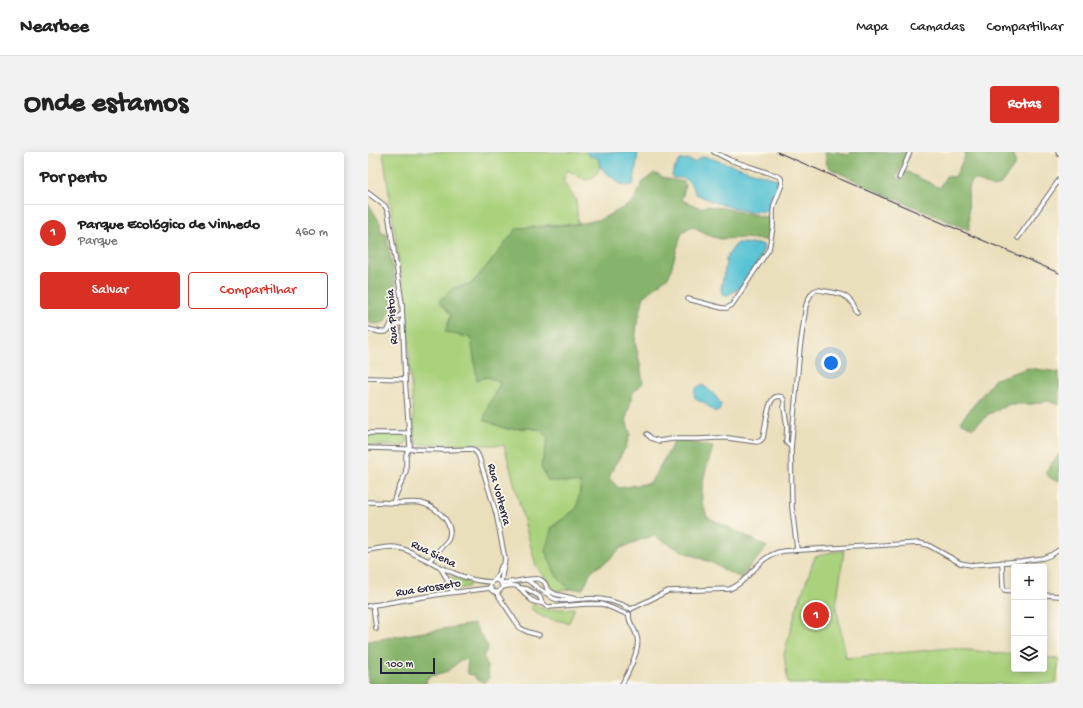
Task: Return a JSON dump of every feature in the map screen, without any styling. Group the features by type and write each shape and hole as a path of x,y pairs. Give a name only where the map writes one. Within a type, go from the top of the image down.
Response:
{"street":[{"path":"688,299 722,308 732,306 769,249 773,227 774,205 782,183 781,178 778,176 730,160 714,152"},
{"path":"899,178 910,152"},
{"path":"1018,238 1059,180"},
{"name":"Rua Pistoia","path":"368,193 385,206 388,212 402,303 405,379 410,446 406,456 406,470 404,477 393,503"},
{"path":"797,549 792,508 791,446 800,348 806,305 812,293 818,290 842,294 852,301 857,312"},
{"path":"389,330 392,321 402,314"},
{"path":"368,329 386,332 394,325 403,323"},
{"path":"368,378 405,379"},
{"path":"647,434 651,438 658,441 672,439 728,438 757,442 763,438 772,398 777,396 782,397 784,400 787,426 786,442 791,446"},
{"path":"368,433 409,433"},
{"name":"Rua Volterra","path":"368,448 472,449 477,454 496,513 504,554 502,585"},
{"path":"368,502 417,503 434,509 446,518 450,537 429,561"},
{"path":"622,684 626,678 638,642 638,638 629,622 631,609 668,591 730,589 738,584 764,558 780,551 919,543 928,545 964,564 971,565 1043,558 1059,550"},
{"name":"Rua Siena","path":"368,550 398,547 473,582 493,581"},
{"path":"831,554 833,548"},
{"path":"1002,562 1003,588 1004,590 1011,591"},
{"path":"504,563 490,586 504,602 520,628 539,635"},
{"path":"440,567 447,579 448,586 455,593"},
{"path":"447,579 449,576 455,574"},
{"path":"496,592 502,585 534,578 544,582 547,589 548,594 542,603"},
{"path":"493,581 497,579 502,585 504,602"},
{"path":"528,580 554,598 570,601 585,598 603,599 618,603 631,609"},
{"path":"502,585 527,589 540,597 542,603"},
{"path":"441,594 448,586"},
{"name":"Rua Grosseto","path":"368,606 473,589 491,588"},
{"path":"521,588 524,594 529,598 537,603 542,603 549,607 602,604 629,615"},
{"path":"547,589 555,594 580,599"},
{"path":"1047,595 1059,596"},
{"path":"585,598 585,604"},
{"path":"602,604 603,599"},
{"path":"373,605 376,629"}],"green space":[{"path":"383,152 585,152 598,157 600,167 595,176 586,180 568,170 563,181 576,200 578,224 547,225 493,259 471,284 453,288 451,315 471,338 488,377 501,382 489,404 506,429 529,428 541,430 548,438 541,467 581,483 578,508 552,527 557,577 570,589 555,591 536,566 504,445 415,444 407,325"},
{"path":"825,152 840,152 848,155 851,152 908,152 896,178 901,180 905,171 940,188 946,176 955,177 965,156 965,152 985,152 987,155 993,155 997,152 1009,152 1013,155 1016,164 999,186 993,187 974,179 968,187 969,230 893,198 831,169 827,165"},
{"path":"654,173 667,179 684,182 685,185 682,200 700,208 706,206 723,208 769,218 769,228 766,240 743,238 720,239 708,235 692,226 682,232 669,276 644,296 637,325 635,342 643,383 633,393 626,419 630,434 626,447 614,466 609,478 619,488 650,483 676,439 713,447 702,488 702,501 707,517 767,547 740,577 715,564 684,552 654,536 642,539 621,548 609,560 591,571 583,589 570,589 557,577 545,551 552,527 577,508 581,483 548,481 541,467 548,438 541,430 529,428 506,429 484,420 489,404 501,382 488,377 477,380 471,338 445,332 451,315 439,301 453,288 471,284 517,228 578,224 601,219 627,206 634,200 643,182"},
{"path":"368,204 380,223 381,233 386,233 396,287 391,300 392,307 385,322 378,324 368,323"},
{"path":"1028,368 1059,372 1059,405 1048,401 1032,404 1010,404 989,414 973,428 960,422 995,379"},
{"path":"368,434 404,434 408,440 403,446 368,445"},
{"path":"1059,454 1059,481 1057,481 1049,477 1045,472"},
{"path":"844,551 836,606 846,658 950,648 1011,655 1011,672 1047,672 1047,657 1059,659 1056,684 788,684 784,654 797,607 815,557 831,552"},
{"path":"450,577 468,582 470,585 468,587 454,588 451,585"},
{"path":"534,604 545,610 574,608 574,610 569,623 543,617 530,608"},
{"path":"474,624 488,647 483,657 486,662 489,678 485,683 476,679 474,675 468,674 468,662 465,659 460,661 448,671 428,677 426,681 427,684 368,684 368,641"}],"water":[{"path":"585,152 638,152 633,185 626,186 619,183 600,167 598,157 591,157"},
{"path":"701,157 707,157 777,179 777,186 770,199 769,210 767,212 750,212 714,202 696,194 690,183 685,179 673,178 673,171 680,160 688,159 695,162"},
{"path":"737,243 762,244 764,247 759,261 738,289 726,296 722,294 721,288 726,259"},
{"path":"702,385 710,391 721,405 719,411 715,412 702,401 698,401 695,398 694,394 697,387"}],"railway":[{"path":"777,152 1059,273"}],"place":[{"name":"Parque Ecológico de Vinhedo","path":"816,615"}]}
